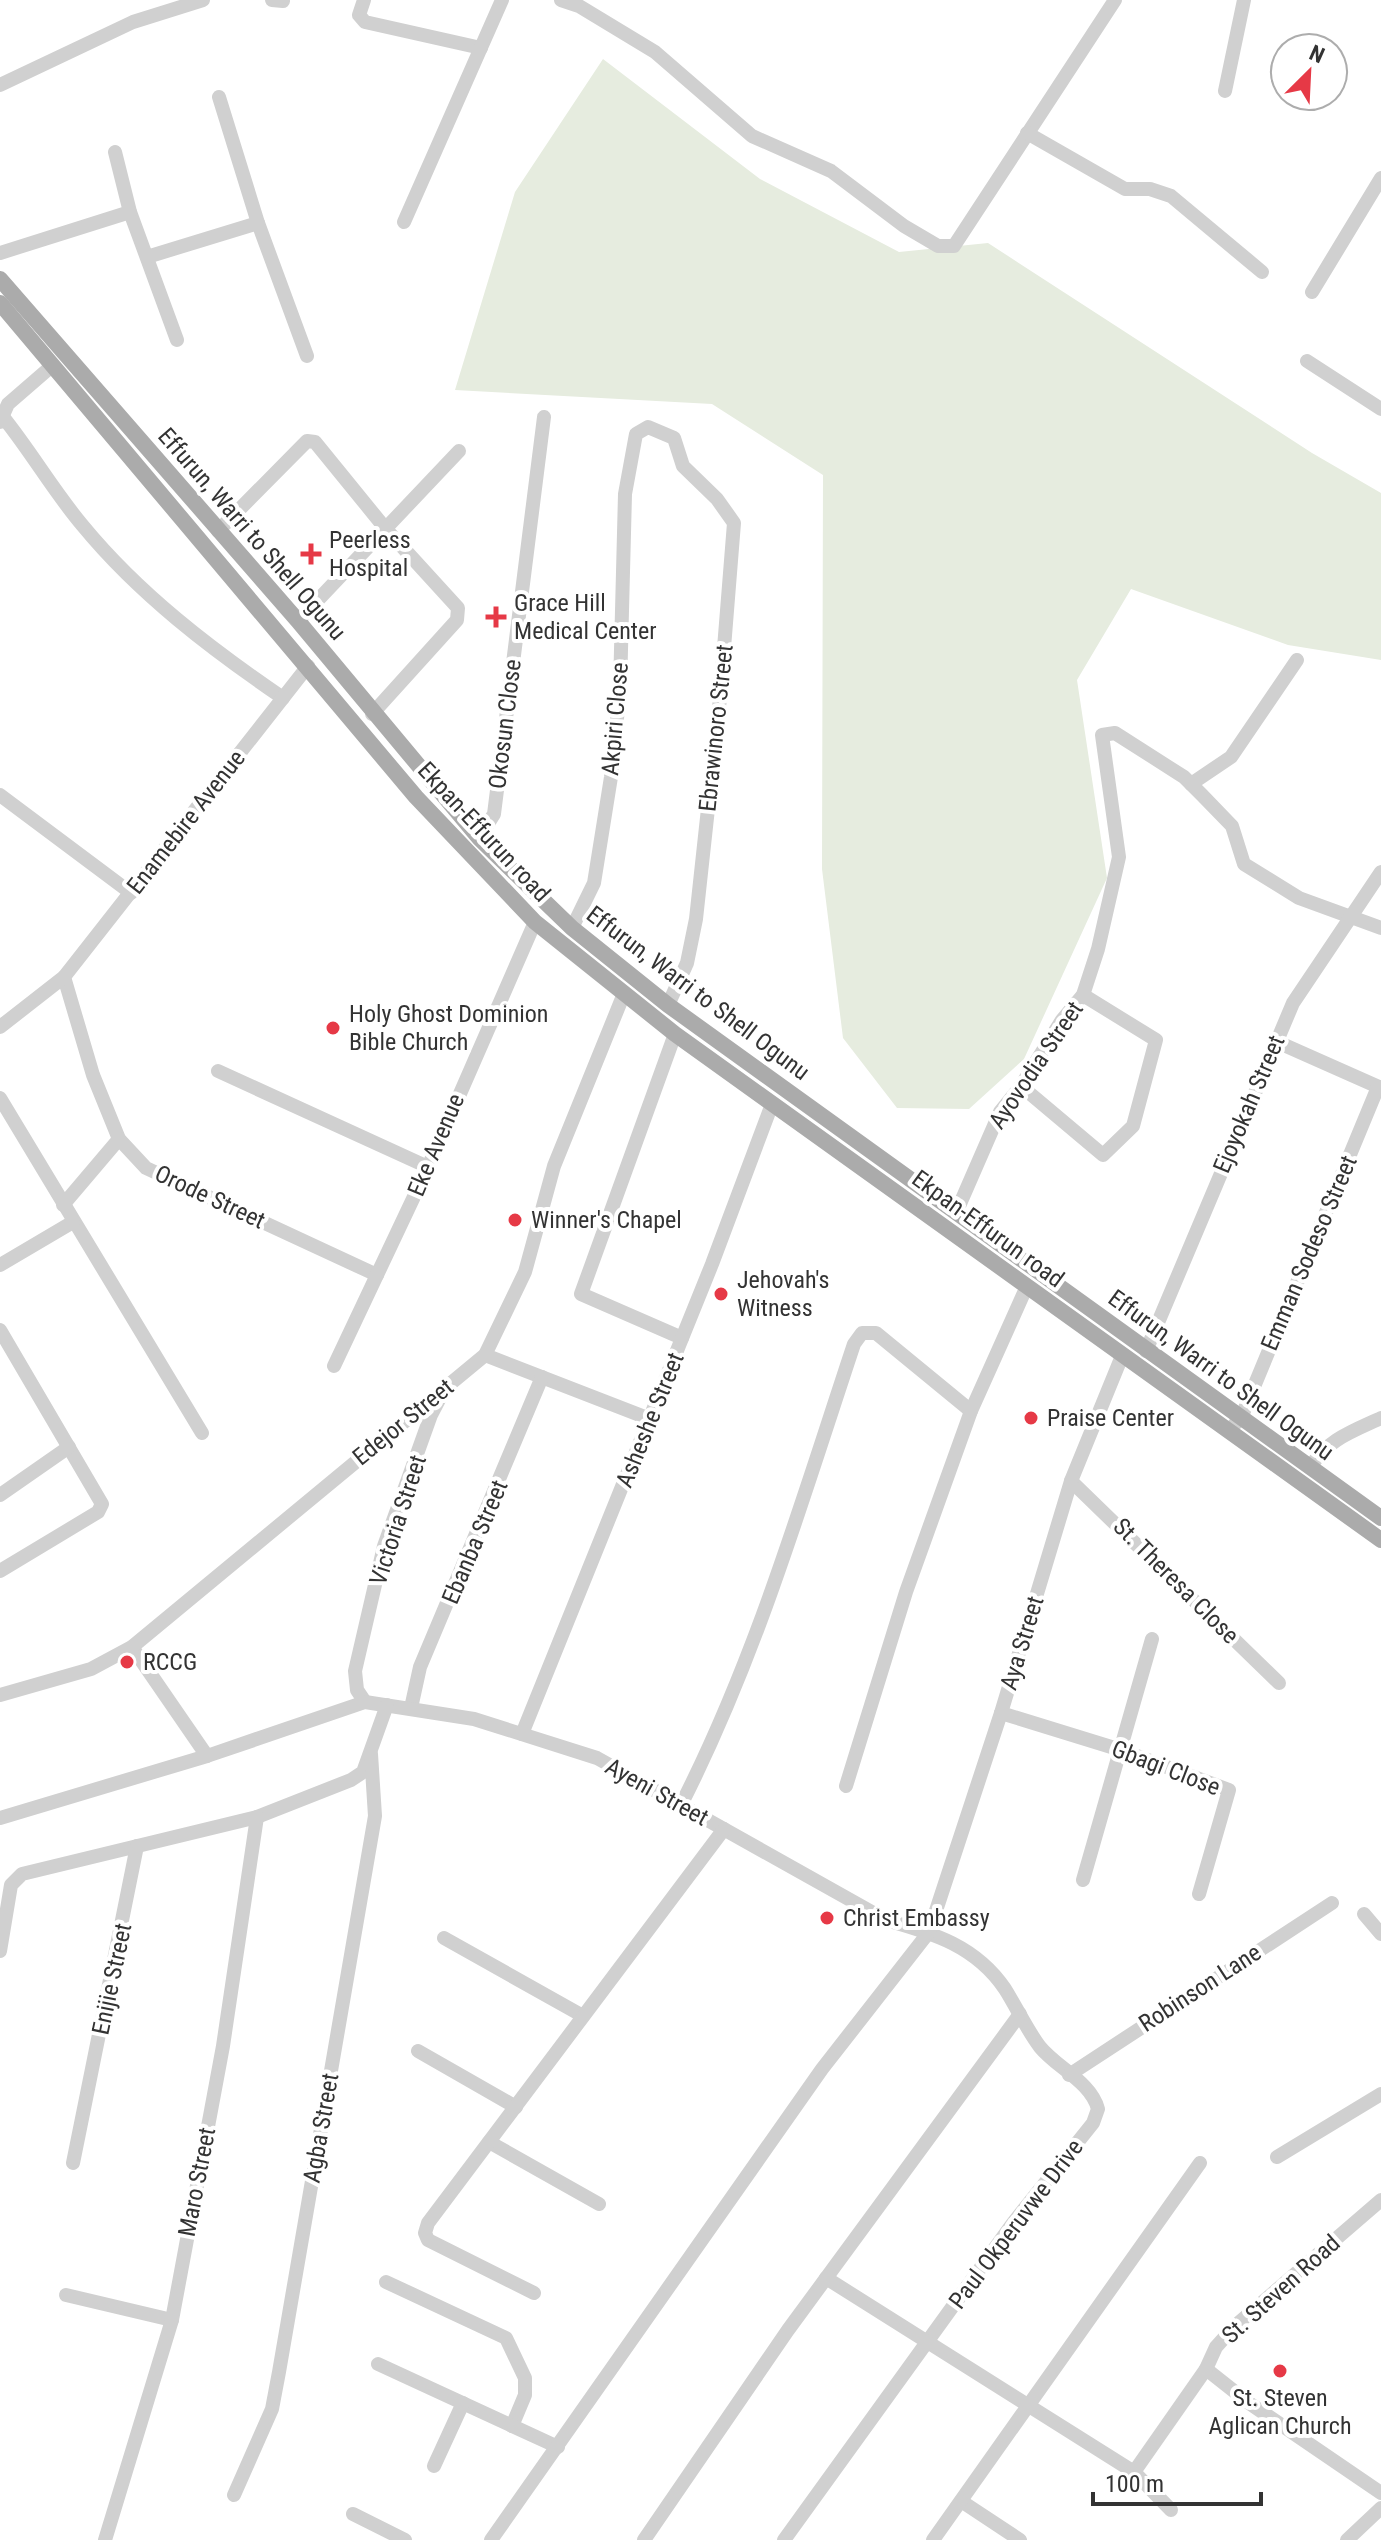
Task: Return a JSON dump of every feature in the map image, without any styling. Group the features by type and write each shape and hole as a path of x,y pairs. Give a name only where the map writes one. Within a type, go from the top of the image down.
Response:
{"main road":[{"name":"Effurun, Warri to Shell Ogunu","path":"0,279 298,621 372,714 479,838 572,928 668,1005 1146,1351 1235,1425 1310,1468 1381,1518"},
{"name":"Ekpan-Effurun road","path":"0,303 416,797 535,922 623,996 675,1034 1122,1356 1235,1425 1381,1540"}],"street":[{"path":"0,85 133,22 203,0"},
{"path":"364,0 359,15 365,22 481,48"},
{"path":"404,222 502,0"},
{"path":"561,0 579,6 655,52 752,136 831,171 904,226 938,246 954,246 1115,0"},
{"path":"1225,91 1244,0"},
{"path":"219,97 258,223 307,356"},
{"path":"1027,133 1125,189 1150,189 1171,196 1262,272"},
{"path":"115,152 130,212 177,340"},
{"path":"1312,292 1381,178"},
{"path":"0,253 130,212"},
{"path":"147,257 258,223"},
{"path":"1307,361 1381,409"},
{"path":"53,365 8,404 2,420 84,527 125,570 189,630 283,698"},
{"name":"Okosun Close","path":"479,838 494,814 544,417"},
{"name":"Akpiri Close","path":"572,928 594,883 611,777 620,689 625,494 636,434 648,427 674,438 683,466"},
{"path":"218,531 307,441 321,447 385,528 458,608 457,620 372,714"},
{"path":"298,621 459,451"},
{"name":"Ebrawinoro Street","path":"668,1005 687,963 696,919 734,523 717,499 683,466"},
{"path":"1297,660 1231,757 1191,784 1232,826 1244,864 1299,898 1381,928"},
{"name":"Enamebire Avenue","path":"0,1027 64,977 308,666"},
{"name":"Ayovodia Street","path":"956,1213 1000,1112 1021,1086 1062,1020 1083,995 1098,949 1119,857 1102,735 1115,733 1191,784"},
{"path":"0,795 131,893"},
{"name":"Ejoyokah Street","path":"1146,1351 1293,1003 1381,872"},
{"name":"Eke Avenue","path":"334,1366 428,1167 535,922"},
{"name":"Orode Street","path":"64,977 93,1075 119,1139 155,1173 377,1275"},
{"path":"1021,1086 1103,1155 1133,1126 1156,1040 1083,995"},
{"name":"Edejor Street","path":"0,1695 91,1669 132,1647 485,1355 525,1272 554,1166 623,996"},
{"path":"675,1034 581,1294 682,1338"},
{"path":"1275,1041 1380,1088"},
{"path":"218,1071 428,1167"},
{"name":"Emman Sodeso Street","path":"1235,1425 1380,1088"},
{"path":"0,1098 202,1433"},
{"name":"Asheshe Street","path":"522,1734 650,1419 772,1104"},
{"path":"63,1205 119,1139"},
{"path":"0,1265 73,1222"},
{"path":"846,1786 906,1592 971,1411 1027,1286"},
{"path":"0,1330 102,1498 98,1512 0,1571"},
{"path":"681,1805 720,1727 768,1606 854,1344 862,1333 876,1333 971,1411"},
{"path":"485,1355 650,1419"},
{"name":"Aya Street","path":"491,2540 822,2069 929,1932 1001,1713 1071,1481 1122,1356"},
{"name":"Ebanba Street","path":"411,1708 420,1667 542,1377"},
{"name":"Victoria Street","path":"365,1702 357,1690 355,1671 384,1546 431,1415 446,1386"},
{"path":"1310,1468 1319,1452 1333,1441 1381,1418"},
{"path":"0,1495 69,1447"},
{"name":"St. Theresa Close","path":"1071,1481 1279,1683"},
{"path":"1083,1880 1152,1639"},
{"path":"132,1647 207,1756"},
{"path":"0,1818 207,1756 365,1702"},
{"name":"Ayeni Street","path":"365,1702 474,1719 597,1758 886,1920 929,1932"},
{"path":"0,1951 11,1885 22,1874 257,1817 351,1780 363,1772 387,1705"},
{"name":"Gbagi Close","path":"1001,1713 1121,1750 1229,1790 1199,1894"},
{"name":"Agba Street","path":"234,2495 272,2409 279,2372 375,1816 371,1754"},
{"name":"Maro Street","path":"105,2540 172,2320 223,2046 257,1817"},
{"path":"534,2293 428,2240 425,2233 428,2223 724,1829"},
{"name":"Enijie Street","path":"73,2163 110,1994 137,1846"},
{"name":"Robinson Lane","path":"1069,2075 1332,1903"},
{"path":"1364,1914 1381,1934"},
{"name":"Paul Okperuvwe Drive","path":"784,2540 1051,2172 1093,2123 1098,2109 1096,2102 1041,2047 983,1962 962,1946 929,1932"},
{"path":"444,1938 583,2016"},
{"path":"644,2540 826,2278 1020,2014"},
{"path":"418,2051 516,2107"},
{"path":"1277,2157 1381,2094"},
{"path":"489,2142 599,2204"},
{"path":"933,2540 1200,2163"},
{"name":"St. Steven Road","path":"1381,2200 1235,2326 1216,2347 1206,2369 1249,2403 1381,2493"},
{"path":"826,2278 1134,2472 1171,2510"},
{"path":"386,2282 506,2338 525,2378 525,2395 512,2426"},
{"path":"66,2295 172,2320"},
{"path":"378,2364 558,2447"},
{"path":"1134,2472 1206,2369"},
{"path":"434,2466 463,2403"},
{"path":"961,2501 1020,2540"},
{"path":"353,2514 405,2540"},
{"path":"1347,2540 1378,2516"}],"shaded area":[{"path":"603,59 760,179 899,252 988,243 1312,453 1381,493 1381,660 1288,645 1131,589 1077,680 1107,878 1024,1059 969,1109 897,1108 843,1038 822,869 823,475 712,404 455,390 515,192"}],"place":[{"name":"Peerless Hospital","path":"311,554"},
{"name":"Grace Hill Medical Center","path":"496,617"},
{"name":"Holy Ghost Dominion Bible Church","path":"333,1028"},
{"name":"Winner's Chapel","path":"515,1220"},
{"name":"Jehovah's Witness","path":"721,1294"},
{"name":"Praise Center","path":"1031,1418"},
{"name":"RCCG","path":"127,1662"},
{"name":"Christ Embassy","path":"827,1918"},
{"name":"St. Steven Aglican Church","path":"1280,2371"}]}
